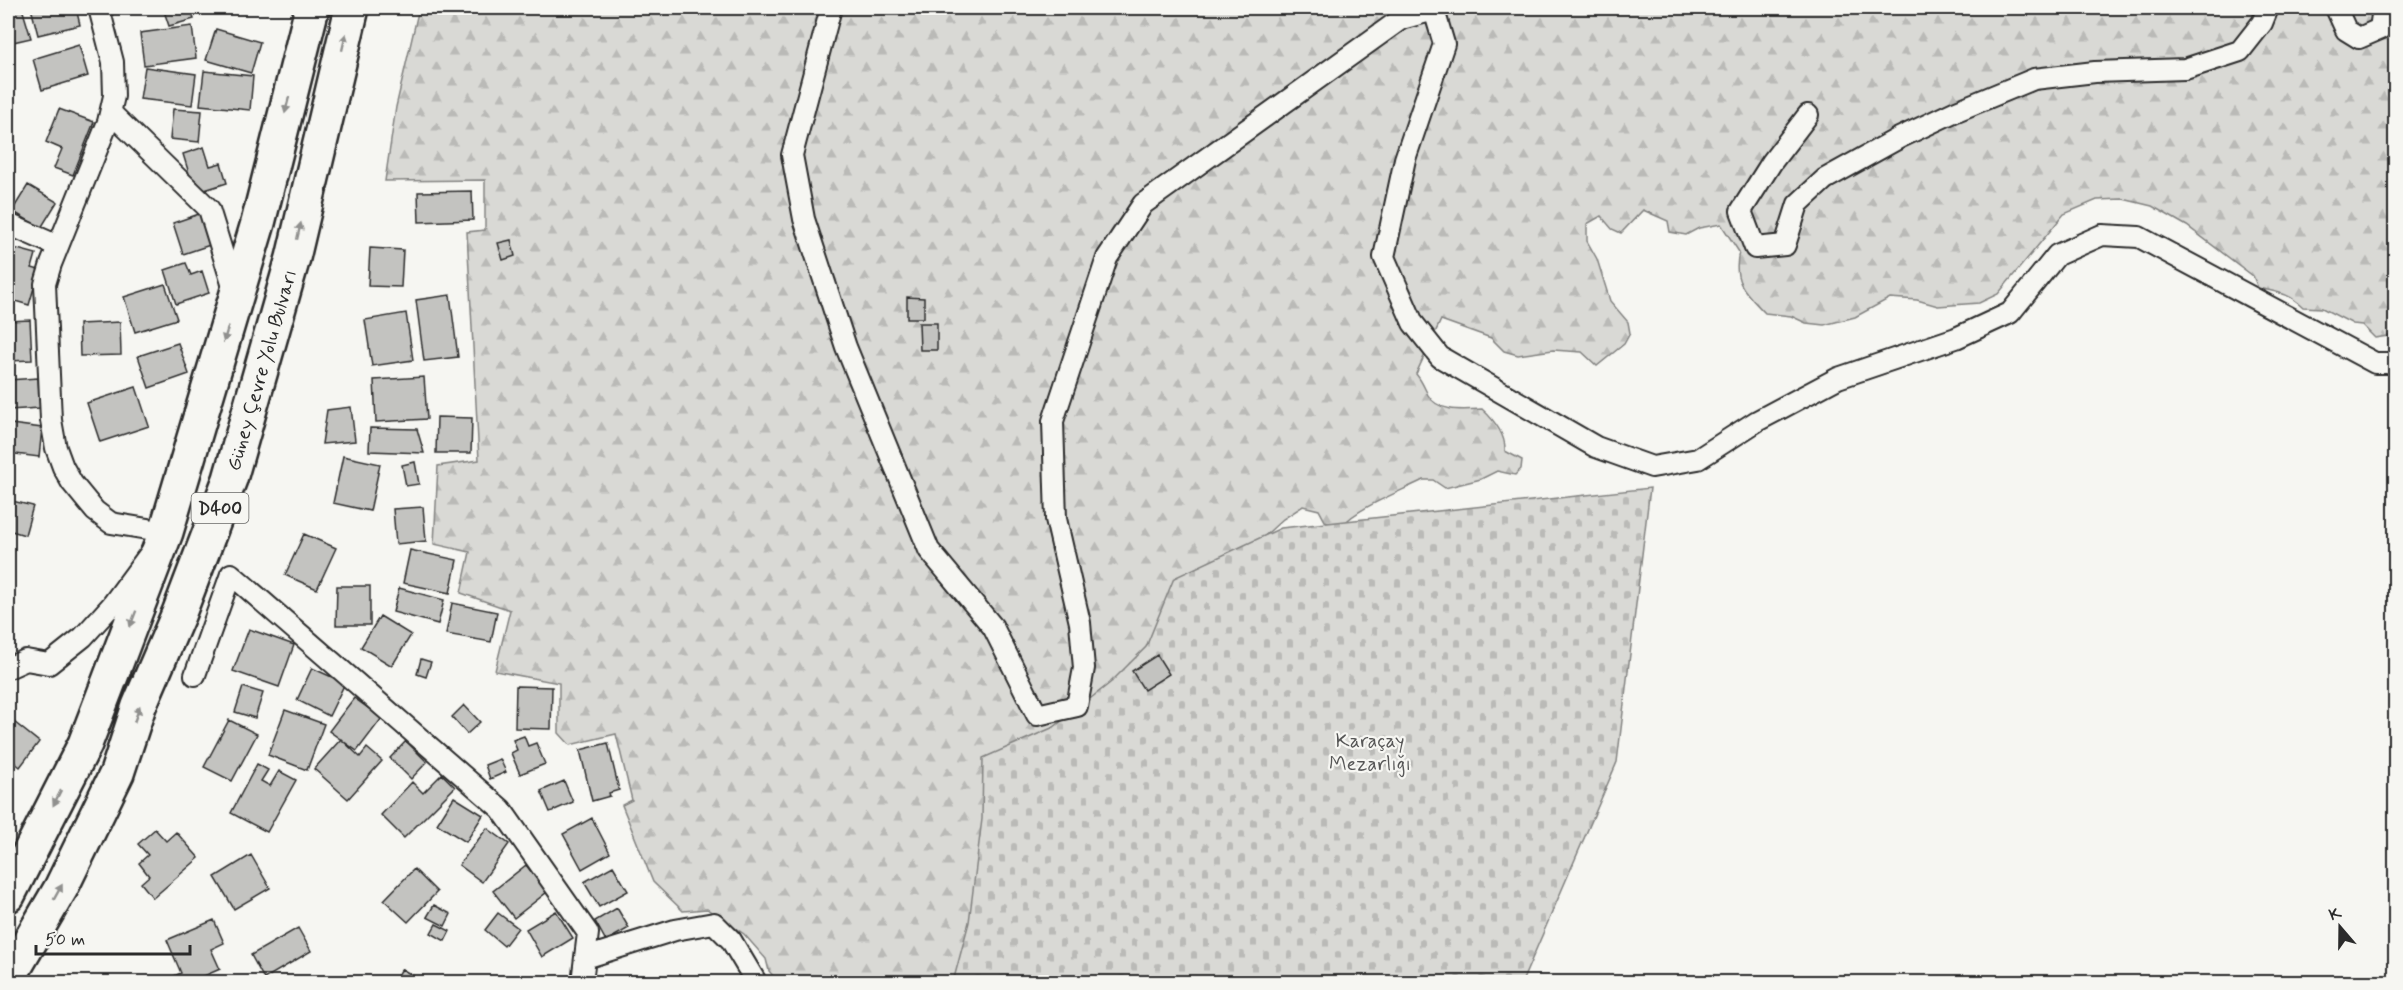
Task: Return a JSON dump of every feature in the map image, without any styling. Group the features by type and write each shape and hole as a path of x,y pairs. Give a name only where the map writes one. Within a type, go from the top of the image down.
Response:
{"highway":[{"name":"D400","path":"8,895 85,744 166,532 237,299 312,8"},
{"name":"Güney Çevre Yolu Bulvarı","path":"8,978 61,888 117,773 140,706 179,613 230,479 293,258 352,8"}],"street":[{"path":"8,668 26,660 49,664 83,637 112,605 166,532 111,523 95,511 72,483 56,448 51,420 45,284 111,113 114,96 113,62 99,8"},
{"path":"831,8 792,155 804,219 846,347 929,550 993,627 1037,715 1077,706 1084,668 1080,623 1056,519 1053,421 1107,258 1143,204 1401,19 1434,10 1444,44 1405,159 1384,256 1413,322 1440,357 1596,447 1652,467 1698,459 1757,421 1838,378 1956,338 2010,313 2057,255 2102,235 2139,237 2375,363 2396,363"},
{"path":"1808,115 1772,162 1741,211 1755,248 1785,245 1798,204 1825,179 1899,138 1954,112 2034,79 2096,72 2185,69 2240,51 2262,23 2268,8"},
{"path":"2336,8 2346,30 2359,38 2380,28 2383,8"},
{"path":"111,113 209,209 237,299"},
{"path":"8,224 58,246"},
{"path":"195,675 231,574 501,809 588,933 582,982"},
{"path":"585,958 675,930 714,923 731,940 756,982"}],"green space":[{"path":"419,8 2395,8 2395,335 2375,338 2362,325 2353,324 2322,308 2303,307 2287,296 2258,288 2253,276 2187,226 2152,206 2123,199 2097,200 2064,214 1998,294 1979,303 1938,306 1917,300 1890,298 1855,317 1824,325 1806,323 1791,316 1765,313 1742,286 1737,271 1739,252 1721,224 1699,228 1686,235 1670,232 1668,221 1643,210 1621,233 1612,229 1601,216 1587,224 1587,241 1597,259 1610,301 1628,322 1630,333 1624,344 1597,366 1582,352 1553,350 1518,355 1504,351 1491,338 1441,320 1416,374 1432,401 1438,405 1452,409 1482,409 1486,413 1504,439 1505,451 1522,460 1521,469 1515,475 1497,471 1481,479 1445,488 1433,480 1423,480 1368,506 1342,526 1325,521 1319,510 1303,506 1283,519 1256,544 1309,982 778,982 769,971 766,959 744,934 707,909 683,911 653,882 622,805 632,800 616,734 570,745 559,733 559,683 495,671 510,610 461,593 470,552 434,544 438,466 479,460 467,232 485,230 485,180 385,181 396,107"},
{"name":"Karaçay Mezarlığı","path":"1650,488 1617,762 1522,982 953,982 969,922 982,819 983,758 1054,727 1110,683 1146,647 1174,578 1281,528"}],"building":[{"path":"22,8 31,38 13,42 8,22 8,10"},
{"path":"31,8 76,8 80,25 38,35"},
{"path":"163,8 190,8 194,19 169,26"},
{"path":"192,26 196,58 144,65 140,33"},
{"path":"216,29 260,42 251,73 206,60"},
{"path":"79,45 88,76 42,90 33,59"},
{"path":"145,67 196,74 192,105 140,99"},
{"path":"204,71 253,76 250,110 200,105"},
{"path":"59,109 94,122 73,175 54,168 62,149 46,142"},
{"path":"173,109 202,111 199,142 170,139"},
{"path":"204,147 210,166 221,163 227,183 195,193 183,154"},
{"path":"28,185 57,202 41,228 12,211"},
{"path":"472,191 473,220 419,222 418,192"},
{"path":"202,213 213,244 183,254 173,223"},
{"path":"8,233 14,235 10,247 36,254 32,268 39,270 29,305 8,299"},
{"path":"511,240 515,256 503,260 498,243"},
{"path":"370,248 403,250 401,287 368,286"},
{"path":"186,263 191,275 202,271 209,293 176,304 165,270"},
{"path":"165,284 177,319 135,332 124,297"},
{"path":"450,295 458,357 424,361 416,300"},
{"path":"907,297 924,298 924,318 907,318"},
{"path":"406,313 413,360 372,366 365,320"},
{"path":"30,320 32,360 8,361 8,321"},
{"path":"120,322 121,355 80,356 79,324"},
{"path":"919,323 937,323 937,350 920,350"},
{"path":"178,343 189,374 149,388 138,356"},
{"path":"424,377 427,419 376,422 374,380"},
{"path":"38,378 40,408 9,410 8,380"},
{"path":"136,387 149,426 100,442 87,403"},
{"path":"351,407 355,441 322,444 327,410"},
{"path":"437,417 472,418 471,453 436,453"},
{"path":"11,424 42,428 39,457 8,453"},
{"path":"370,428 417,429 424,453 369,451"},
{"path":"343,456 380,464 370,511 333,503"},
{"path":"415,462 419,484 406,486 402,465"},
{"path":"8,500 33,506 25,535 8,530"},
{"path":"423,507 426,541 396,544 393,509"},
{"path":"304,534 336,548 317,589 285,575"},
{"path":"410,550 457,560 450,593 403,583"},
{"path":"337,586 370,586 370,625 336,625"},
{"path":"399,588 444,600 438,624 393,612"},
{"path":"452,603 497,612 491,642 446,634"},
{"path":"380,616 411,635 392,666 361,647"},
{"path":"249,629 294,645 279,687 233,671"},
{"path":"1157,655 1169,674 1144,690 1132,671"},
{"path":"421,659 431,662 426,677 417,674"},
{"path":"312,668 345,683 329,716 297,700"},
{"path":"516,686 552,687 551,729 515,728"},
{"path":"243,687 263,693 255,718 235,712"},
{"path":"354,698 382,718 357,751 329,731"},
{"path":"464,705 480,722 467,734 452,717"},
{"path":"285,710 324,724 307,770 268,755"},
{"path":"9,718 39,742 20,767 8,757"},
{"path":"229,720 257,734 232,781 204,767"},
{"path":"524,736 528,746 536,743 545,764 520,774 511,753 517,750 513,740"},
{"path":"341,739 360,757 367,748 382,761 348,799 314,769"},
{"path":"406,741 427,762 411,779 390,758"},
{"path":"608,743 619,790 609,793 610,796 592,801 580,750"},
{"path":"500,759 506,772 490,779 485,765"},
{"path":"257,764 268,770 261,781 270,786 279,771 296,780 267,832 231,813"},
{"path":"442,774 455,787 404,838 381,815 412,782 423,793"},
{"path":"564,781 573,802 550,812 541,791"},
{"path":"454,797 483,815 466,842 437,824"},
{"path":"592,818 610,853 582,869 563,834"},
{"path":"487,828 509,844 482,882 459,865"},
{"path":"155,829 166,841 176,832 199,858 153,898 141,883 149,876 139,863 148,855 138,844"},
{"path":"251,855 270,888 234,909 215,877"},
{"path":"526,865 547,892 514,918 493,891"},
{"path":"613,866 628,891 599,907 584,882"},
{"path":"414,869 437,892 408,922 384,900"},
{"path":"434,905 451,914 445,926 427,917"},
{"path":"617,908 629,928 606,941 595,921"},
{"path":"556,911 573,938 542,957 526,929"},
{"path":"498,913 518,928 504,946 485,930"},
{"path":"214,920 224,943 211,949 220,969 197,979 199,982 161,982 181,973 167,940"},
{"path":"436,924 450,931 445,941 431,933"},
{"path":"298,928 311,951 264,979 251,955"},
{"path":"402,969 423,982 393,982"}]}
